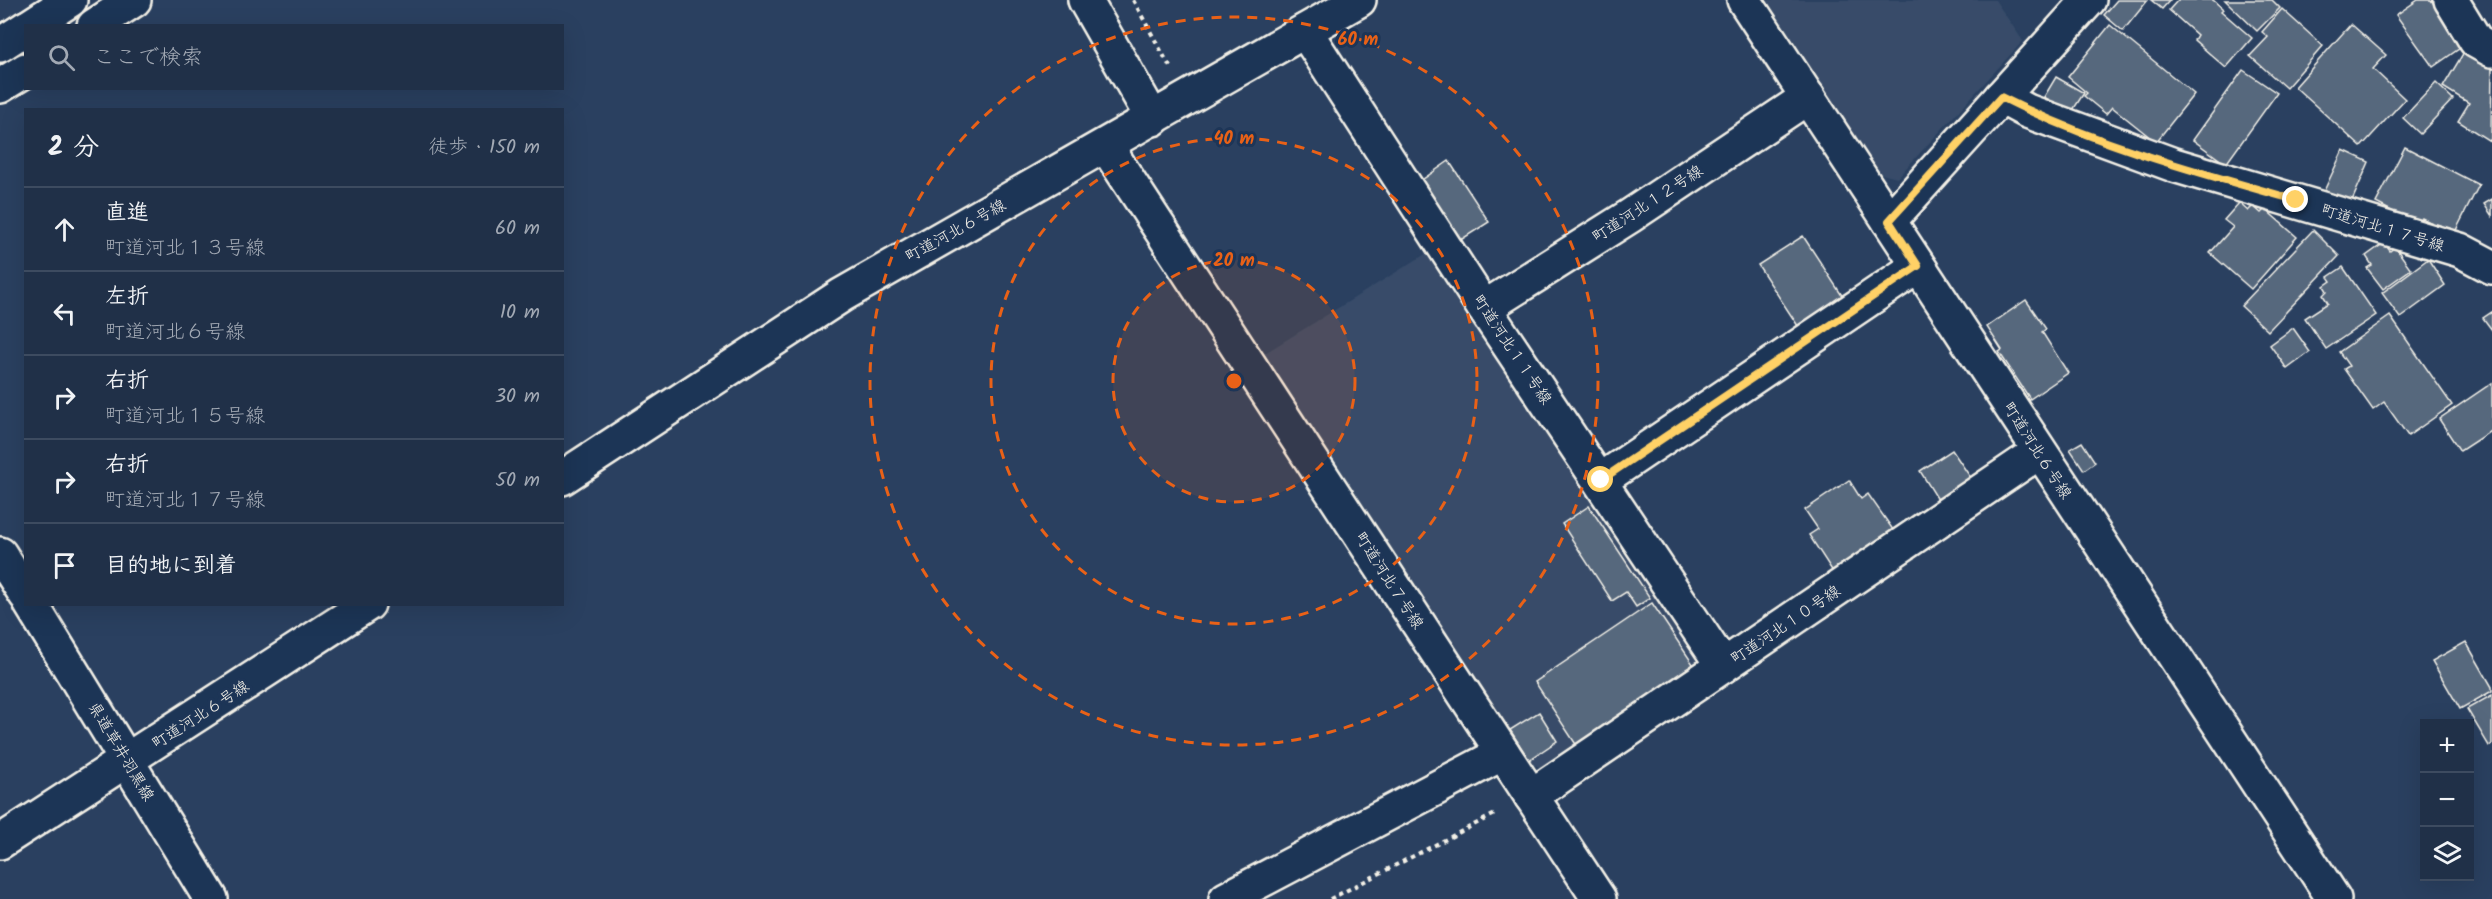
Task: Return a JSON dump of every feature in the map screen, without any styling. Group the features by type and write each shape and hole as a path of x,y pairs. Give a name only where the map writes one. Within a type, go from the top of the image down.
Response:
{"street":[{"path":"33,24 70,0"},
{"path":"97,24 134,0"},
{"path":"1085,0 1153,119"},
{"name":"町道河北６号線","path":"564,477 842,296 1359,0"},
{"name":"町道河北６号線","path":"1744,0 2334,899"},
{"path":"1889,221 2088,0"},
{"path":"2451,0 2476,41 2492,50"},
{"path":"0,45 24,29"},
{"name":"町道河北１１号線","path":"1305,31 1484,308 1601,480 1723,666"},
{"path":"0,86 24,71"},
{"name":"町道河北１２号線","path":"1484,308 1630,216 1808,97"},
{"name":"町道河北１７号線","path":"2001,97 2047,118 2174,165 2460,250 2492,267"},
{"name":"町道河北７号線","path":"1106,146 1599,899"},
{"path":"1601,480 1918,266"},
{"name":"町道河北１０号線","path":"1531,796 2039,452"},
{"path":"0,554 24,592"},
{"name":"県道草井羽黒線","path":"32,606 211,899"},
{"name":"町道河北６号線","path":"0,842 365,606"},
{"path":"1226,899 1503,753"}],"path":[{"path":"1133,0 1188,99"},
{"path":"1330,899 1531,796"}],"shaded area":[{"path":"1767,0 1995,0 2023,41 1897,178 1878,173"},
{"path":"1432,250 1706,665 1548,771 1521,759 1257,358"}],"building":[{"path":"2117,0 2148,0 2123,31 2104,15"},
{"path":"2151,0 2170,0 2162,9"},
{"path":"2178,0 2213,0 2223,9 2221,11 2252,38 2226,68 2194,40 2197,35 2169,10"},
{"path":"2225,0 2272,0 2280,8 2257,31"},
{"path":"2418,0 2431,0 2463,46 2433,67 2396,15"},
{"path":"2282,9 2323,46 2286,88 2250,56 2268,37 2262,32"},
{"path":"2351,24 2386,55 2373,69 2405,99 2361,147 2295,87"},
{"path":"2110,25 2194,94 2156,142 2112,107 2106,114 2084,96 2087,93 2068,77"},
{"path":"2467,47 2492,62 2491,142 2458,121 2469,103 2443,87"},
{"path":"2243,70 2277,93 2226,164 2193,140"},
{"path":"2056,77 2084,93 2071,113 2044,97"},
{"path":"2436,83 2453,99 2420,134 2403,118"},
{"path":"2405,147 2479,185 2454,234 2422,218 2419,225 2376,203"},
{"path":"2343,150 2369,162 2351,203 2324,191"},
{"path":"1449,161 1489,222 1459,241 1419,182"},
{"path":"2492,199 2492,216 2484,204"},
{"path":"2239,203 2248,211 2253,206 2261,213 2265,209 2297,237 2251,289 2210,253 2233,227 2224,220"},
{"path":"2313,230 2339,256 2268,331 2241,306"},
{"path":"1803,236 1843,297 1798,326 1758,265"},
{"path":"2384,243 2390,251 2395,247 2411,269 2383,289 2367,268 2372,265 2366,256"},
{"path":"2428,259 2445,285 2400,318 2382,293"},
{"path":"2343,267 2376,315 2326,349 2305,318 2328,303 2323,295 2327,291 2324,286 2331,281 2328,277"},
{"path":"2026,300 2046,329 2042,332 2068,373 2030,399 1999,352 2002,350 1987,327"},
{"path":"2492,312 2492,330 2483,318"},
{"path":"2390,316 2452,405 2408,436 2384,402 2373,410 2344,369 2349,366 2339,352"},
{"path":"2293,328 2310,352 2287,369 2270,345"},
{"path":"2492,383 2492,430 2460,451 2439,419"},
{"path":"2082,442 2095,462 2084,470 2070,449"},
{"path":"1952,450 1973,481 1940,503 1920,471"},
{"path":"1849,480 1861,499 1868,494 1896,534 1835,575 1809,535 1818,529 1805,510"},
{"path":"1589,506 1650,598 1636,607 1626,592 1612,601 1562,524"},
{"path":"1652,603 1695,667 1577,746 1535,682"},
{"path":"2466,642 2492,687 2492,691 2460,709 2432,661"},
{"path":"2492,695 2492,744 2489,746 2474,719 2467,709"},
{"path":"1539,712 1557,741 1529,760 1510,730"}],"route":[{"path":"1601,480 1918,266 1889,221 2001,97 2027,111 2174,165 2296,200"}]}
